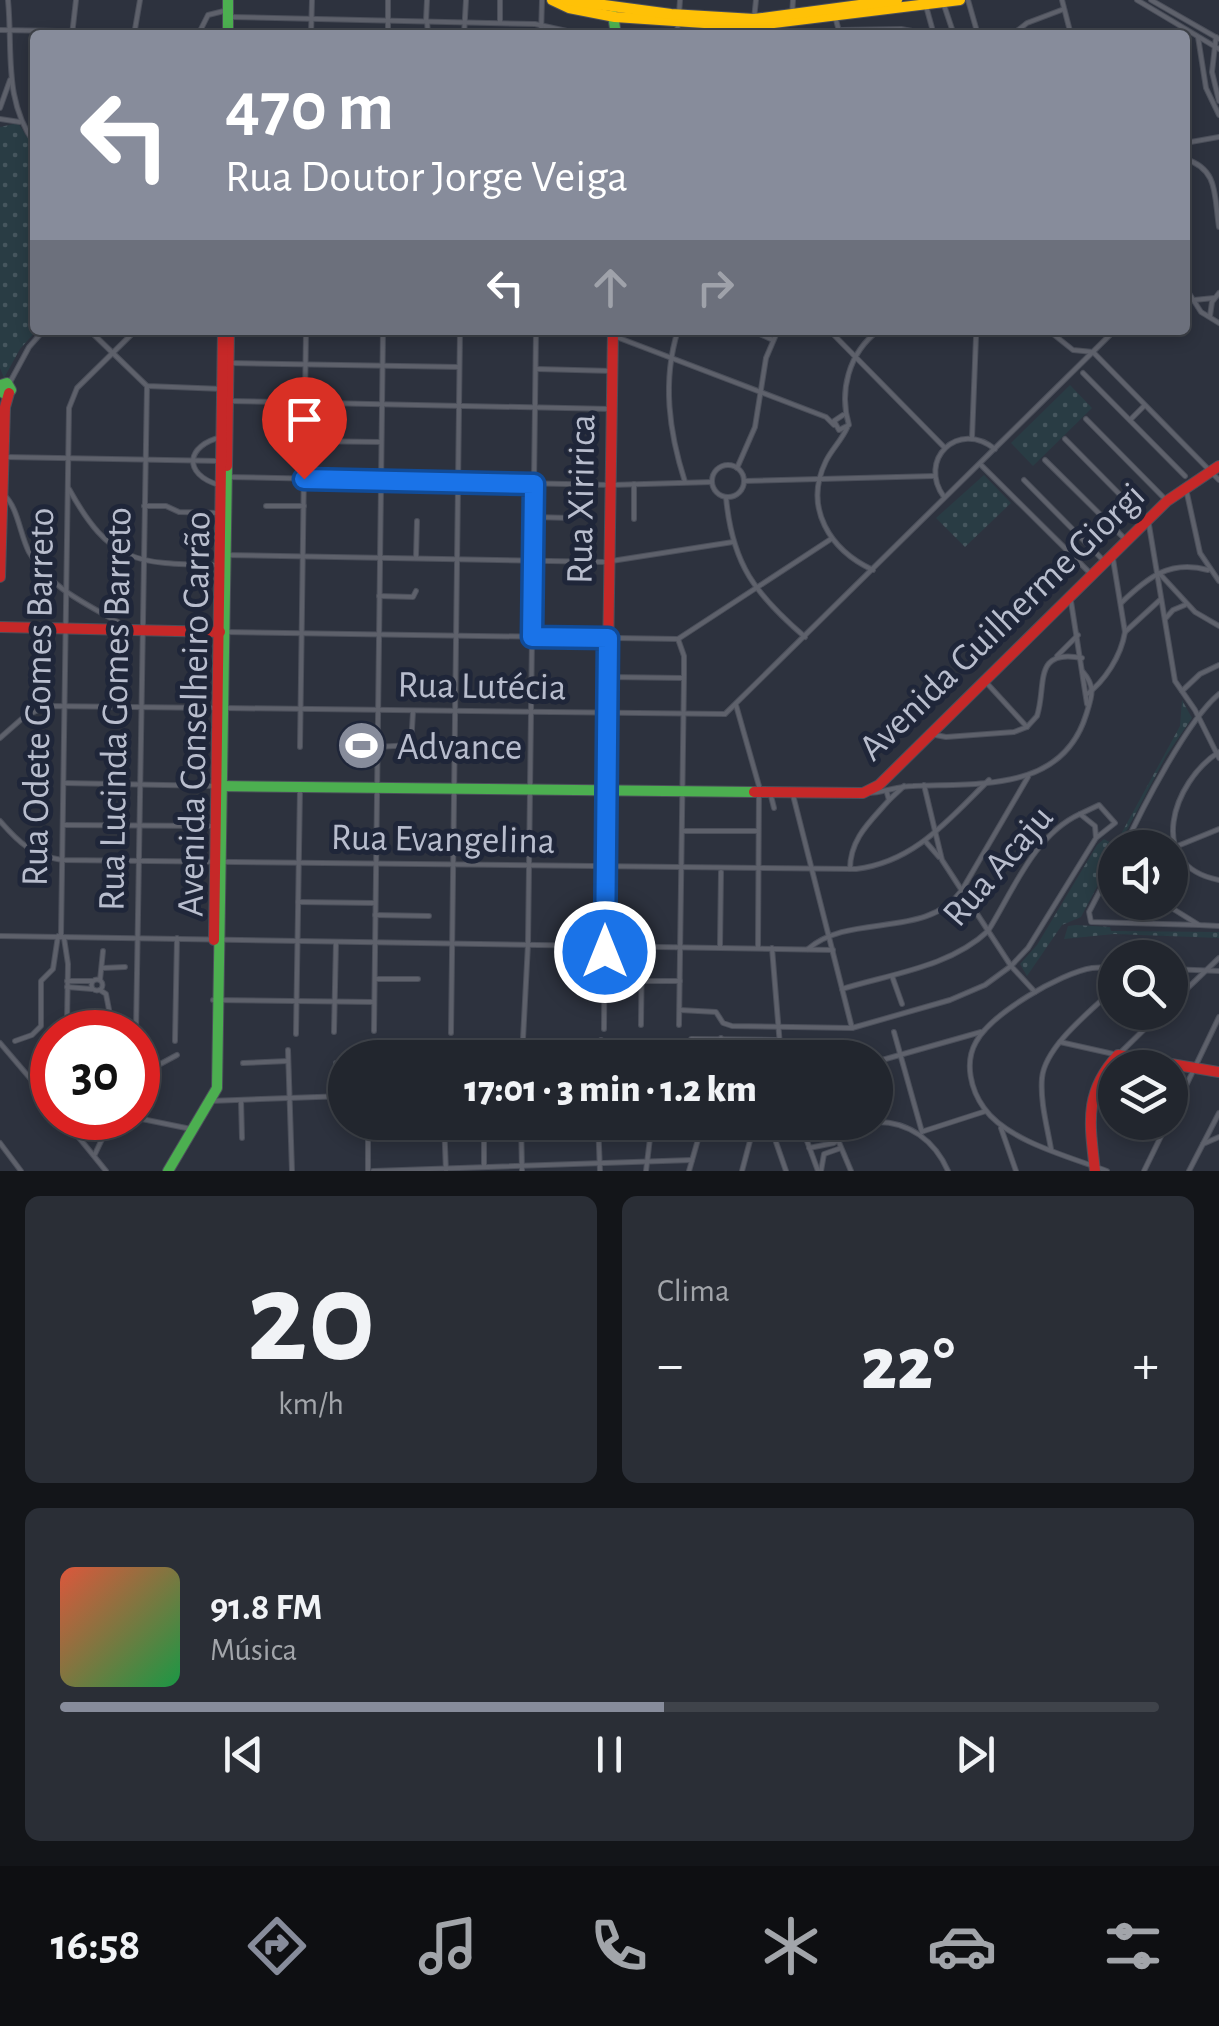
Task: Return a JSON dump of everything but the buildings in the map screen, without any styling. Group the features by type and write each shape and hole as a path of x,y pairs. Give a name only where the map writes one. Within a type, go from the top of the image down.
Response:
{"street":[{"path":"73,30 76,0"},
{"path":"135,30 140,0"},
{"path":"311,30 312,0"},
{"path":"388,0 388,30"},
{"path":"427,0 428,30"},
{"path":"464,30 466,0"},
{"path":"500,0 500,23"},
{"path":"542,0 542,30"},
{"path":"552,0 568,8 613,16 754,19 897,0"},
{"path":"567,0 613,16"},
{"path":"678,30 680,0"},
{"path":"754,19 756,0"},
{"path":"792,15 793,0"},
{"path":"678,18 712,30 773,30 831,8 960,0"},
{"path":"968,0 977,30"},
{"path":"1062,0 1070,30"},
{"path":"1137,0 1186,30"},
{"path":"1151,0 1217,38 1214,85 1219,101"},
{"path":"943,1 952,30"},
{"path":"9,2 10,80 22,123 30,136"},
{"path":"926,4 933,30"},
{"path":"202,30 208,15 230,9 312,18 542,25 562,30"},
{"path":"1018,30 1064,9"},
{"path":"0,30 30,31"},
{"path":"1190,32 1217,48"},
{"path":"1198,37 1209,98 1219,116"},
{"path":"1202,60 1214,57"},
{"path":"0,106 10,80"},
{"path":"3,98 14,96"},
{"path":"0,119 22,123"},
{"path":"1190,142 1219,137"},
{"path":"1190,161 1204,165 1210,175 1219,227"},
{"path":"1190,295 1219,323"},
{"path":"1193,300 1217,296 1210,318"},
{"path":"0,577 3,388 40,335"},
{"path":"95,335 148,386 306,402 612,409"},
{"name":"Rua Odete Gomes Barreto","path":"61,937 69,408 77,388 131,335"},
{"name":"Avenida Conselheiro Carrão","path":"221,558 226,335"},
{"path":"300,747 306,335"},
{"path":"374,1031 383,335"},
{"path":"451,1034 460,335"},
{"path":"524,1040 536,335"},
{"name":"Rua Xiririca","path":"604,1029 613,335"},
{"path":"617,335 826,417 835,426 838,443"},
{"path":"677,335 671,359 670,420 685,482"},
{"path":"762,335 773,340"},
{"path":"737,468 753,435 776,335"},
{"path":"833,335 945,448"},
{"path":"835,426 841,415 849,370 864,342 873,335"},
{"path":"972,438 976,335"},
{"path":"1054,335 1072,350 1093,352 1217,472"},
{"path":"774,808 764,792 736,705 1111,335"},
{"path":"1072,350 1077,368"},
{"path":"225,363 459,366"},
{"path":"536,369 612,371"},
{"path":"1083,373 1185,481 1198,548 1219,582"},
{"name":"Rua Lucinda Gomes Barreto","path":"136,1010 148,386"},
{"path":"1130,420 1145,404"},
{"path":"826,417 841,415 849,421 819,479 818,505 831,538 848,556 873,570"},
{"path":"1086,419 1167,501"},
{"path":"835,426 847,428"},
{"path":"224,437 202,444 194,454 200,476 224,481 611,485 712,482"},
{"path":"945,498 934,476 937,460 945,448 972,438 995,449"},
{"path":"1065,439 1147,520 1174,678 1218,755 1204,764 1176,810 1172,830"},
{"path":"305,441 381,442"},
{"path":"2,457 224,461"},
{"path":"1045,460 1126,540"},
{"path":"980,464 1091,574"},
{"path":"737,468 718,468 712,482 716,492 726,497 739,492 744,481"},
{"path":"737,468 744,481"},
{"name":"Avenida Guilherme Giorgi","path":"219,786 683,792 875,790 1185,481 1217,472"},
{"path":"744,481 934,476"},
{"path":"875,790 1028,776 1052,765 1078,735 1093,690 1118,658 1125,632 1107,558 1024,480"},
{"name":"Avenida Conselheiro Carrão","path":"174,1168 217,1088 220,514 224,481"},
{"path":"67,484 92,527 120,551 143,561 303,556 610,562 733,542"},
{"path":"634,484 634,519"},
{"path":"726,497 733,542 755,588 804,637"},
{"path":"3,500 9,498 36,563 66,592 128,628"},
{"path":"3,500 14,512"},
{"path":"144,506 220,514"},
{"path":"266,506 304,506"},
{"path":"534,517 571,518"},
{"path":"416,520 416,558"},
{"path":"0,627 678,638 831,538"},
{"path":"1120,603 1158,573 1184,565 1209,570"},
{"path":"1167,578 1168,570"},
{"path":"1158,573 1167,578 1188,605 1219,626"},
{"path":"379,596 414,597 416,591"},
{"path":"1070,596 1084,672 1093,690"},
{"path":"1125,632 1161,600"},
{"path":"1165,619 1172,610 1188,605"},
{"path":"930,734 946,738 1014,732 1027,726 1040,708 1044,674 1078,635"},
{"path":"678,638 684,656 679,1025"},
{"path":"1056,657 1082,658"},
{"path":"1182,691 1200,674 1219,665"},
{"path":"1088,682 1102,676"},
{"path":"608,677 684,678"},
{"path":"984,680 1027,726"},
{"path":"1087,708 1088,682"},
{"path":"1086,695 1093,690"},
{"path":"1134,830 1153,790 1219,694"},
{"name":"Rua Lutécia","path":"0,738 47,706 721,715 736,705"},
{"path":"377,747 411,745 413,712"},
{"path":"808,949 829,936 928,916 946,906 962,890 1028,776"},
{"name":"Rua Evangelina","path":"0,820 21,846 62,860 850,869 886,863 926,842 990,780"},
{"path":"64,784 219,786"},
{"name":"Avenida Conselheiro Carrão","path":"218,862 219,786"},
{"path":"850,869 852,850 860,834 904,786"},
{"path":"924,786 942,860"},
{"path":"296,1034 300,788"},
{"path":"875,790 890,800"},
{"path":"758,947 758,831 764,792"},
{"path":"792,792 852,1028"},
{"name":"Rua Acaju","path":"842,988 943,959 968,947 988,932 1044,840 1061,824 1099,805 1116,823 1096,838"},
{"name":"Rua Acaju","path":"1080,814 1095,826 1096,838"},
{"path":"63,825 216,826"},
{"path":"1188,842 1219,829"},
{"path":"682,830 758,831"},
{"path":"690,1040 852,1028 950,1000 985,985 1012,966 1038,933 1096,838"},
{"path":"926,842 1012,966 1035,992"},
{"path":"1188,865 1219,880"},
{"path":"720,869 720,947"},
{"path":"1098,893 1088,912 1091,922 1219,926"},
{"path":"298,902 376,903"},
{"path":"376,915 429,916"},
{"path":"1188,918 1200,924"},
{"path":"1159,925 1164,920"},
{"path":"0,936 833,950"},
{"path":"14,1041 32,1035 41,1026 41,981 53,969 61,937"},
{"path":"53,969 67,981 105,992 111,1023 106,1028 67,1023 67,981 61,937"},
{"path":"175,1042 177,938"},
{"path":"334,1032 336,940"},
{"path":"641,1025 642,945"},
{"path":"772,948 779,1040"},
{"path":"97,990 102,984 103,951"},
{"path":"1188,988 1219,958"},
{"path":"103,968 125,968"},
{"path":"1098,968 1088,968 1035,992 984,1031 975,1044 969,1066 986,1111 1000,1125 1107,1171"},
{"path":"1188,970 1219,971"},
{"path":"891,974 902,1004"},
{"path":"375,979 418,979"},
{"path":"67,981 100,980"},
{"path":"642,980 680,981"},
{"path":"92,981 97,990"},
{"path":"215,1000 374,1002"},
{"path":"1051,1149 1042,1076 1047,1060 1098,1005"},
{"path":"680,1010 719,1013 727,1025 779,1035"},
{"path":"1188,1082 1219,1017"},
{"path":"1122,1050 1143,1030"},
{"path":"893,1057 984,1031"},
{"path":"894,1032 920,1132 948,1171"},
{"path":"0,1042 30,1077"},
{"path":"1060,1042 1099,1050"},
{"path":"288,1050 292,1171"},
{"path":"160,1064 177,1055"},
{"path":"244,1063 288,1061"},
{"path":"1188,1067 1219,1072"},
{"path":"1095,1168 1091,1098 1098,1080"},
{"path":"211,1099 328,1097"},
{"path":"242,1100 242,1138"},
{"path":"893,1124 920,1132 986,1111"},
{"path":"1189,1171 1219,1114"},
{"path":"160,1123 193,1129"},
{"path":"1000,1125 1016,1171"},
{"path":"1208,1133 1219,1136"},
{"path":"1203,1144 1219,1136"},
{"path":"81,1140 106,1171"},
{"path":"94,1155 101,1140"},
{"path":"369,1140 370,1171 692,1160"},
{"path":"445,1140 446,1170"},
{"path":"484,1140 484,1166"},
{"path":"521,1140 522,1168"},
{"path":"599,1140 600,1171"},
{"path":"646,1171 650,1140"},
{"path":"689,1171 698,1140"},
{"path":"742,1171 750,1140"},
{"path":"775,1140 786,1171"},
{"path":"806,1140 819,1171"},
{"path":"809,1148 838,1140 851,1171"},
{"path":"1144,1171 1160,1140"},
{"path":"0,1144 21,1171"},
{"path":"812,1156 841,1148"},
{"path":"819,1171 824,1154"}],"shaded area":[{"path":"18,123 30,141 33,335 4,378 0,368 0,127"},
{"path":"1070,385 1092,408 1033,466 1011,443"},
{"path":"984,475 1011,503 965,547 936,518"},
{"path":"1182,700 1192,718 1166,756 1127,830 1123,830 1180,726"},
{"path":"1097,845 1098,885 1081,917 1062,925 1027,976 1020,964 1037,945"},
{"path":"1068,926 1110,927 1111,931 1219,932 1219,938 1114,934 1064,939"}],"traffic: fast":[{"path":"228,0 228,30"},
{"path":"613,15 615,30"},
{"path":"0,391 5,394 11,390 7,383 1,385"},
{"path":"168,1171 217,1088 227,466"},
{"path":"216,786 754,792"}],"traffic: slow":[{"path":"552,0 569,8 615,17 749,26 960,0"},
{"path":"567,0 671,14 754,19 897,0"}],"traffic: jam":[{"path":"214,940 223,335"},
{"path":"227,466 229,335"},
{"path":"606,791 613,335"},
{"path":"0,577 5,407 9,393"},
{"path":"754,792 863,793 879,785 1167,501 1219,466"},
{"path":"0,627 220,632"},
{"path":"1095,1171 1091,1124 1094,1096 1118,1055 1219,1072"}],"place":[{"name":"Advance","path":"362,746"}],"route":[{"path":"304,479 534,484 532,637 608,638 605,952"}]}
